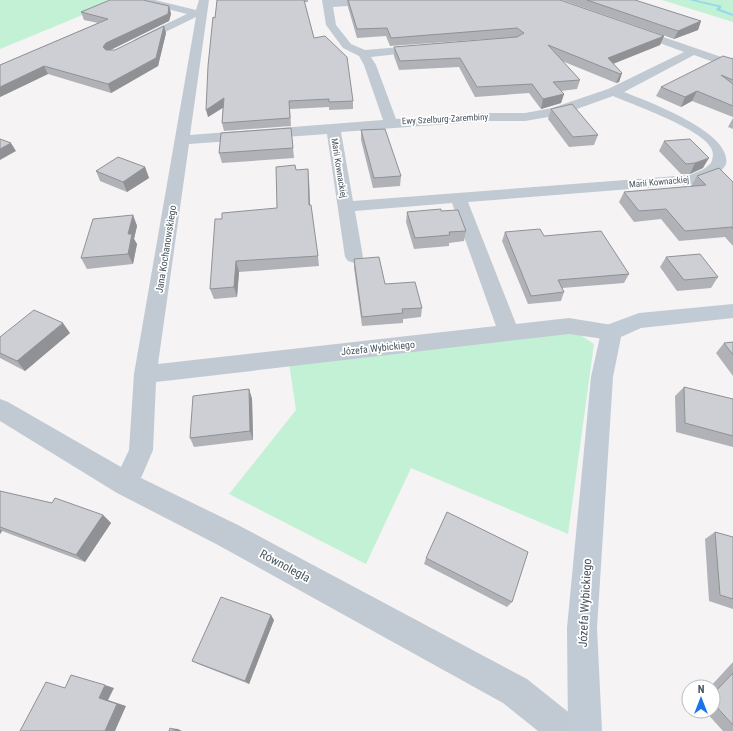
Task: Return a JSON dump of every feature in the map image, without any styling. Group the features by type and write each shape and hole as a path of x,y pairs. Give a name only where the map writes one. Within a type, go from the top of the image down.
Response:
{"street":[{"path":"387,0 328,2 331,25 346,46 363,54 370,64 391,123"},
{"path":"151,2 201,8"},
{"path":"127,48 201,8"},
{"name":"Jana Kochanowskiego","path":"126,484 141,450 145,374 183,140 201,8"},
{"path":"621,26 733,66"},
{"path":"363,54 394,50 434,48"},
{"name":"Ewy Szelburg-Zarembiny","path":"183,140 333,129 391,123 488,117 525,117 555,112 613,92 694,52"},
{"name":"Marii Kownackiej","path":"346,207 693,179 710,172 718,164 721,155 717,145 707,135 691,126 613,92"},
{"name":"Marii Kownackiej","path":"333,129 354,257"},
{"path":"458,198 509,333"},
{"name":"Józefa Wybickiego","path":"145,374 569,326 611,332 639,321 733,311"},
{"name":"Józefa Wybickiego","path":"585,731 582,628 602,377 611,332"},
{"name":"Równoległa","path":"0,409 126,484 228,535 515,691 565,731"}],"green space":[{"path":"0,0 119,0 0,49"},
{"path":"662,0 733,0 733,22"},
{"path":"576,332 594,344 568,534 411,468 366,564 229,494 296,410 289,363"}],"building":[{"path":"110,0 143,0 169,6 168,14 106,43 103,47 106,50 115,50 164,26 156,58 108,84 44,66 0,87 0,65 108,19 81,12"},
{"path":"217,0 304,0 314,38 325,36 347,57 353,101 329,102 329,99 289,101 290,118 222,123 224,98 206,110 208,66 213,17 215,18"},
{"path":"348,0 560,0 664,36 608,58 622,73 620,74 548,45 580,80 553,82 564,94 543,99 532,84 477,87 460,58 400,61 394,47 517,37 524,33 517,28 391,38 387,28 357,29"},
{"path":"587,0 635,0 701,21 678,31"},
{"path":"723,56 733,59 733,80 721,75 733,84 733,106 697,91 685,97 661,87"},
{"path":"572,104 598,135 573,137 551,109"},
{"path":"291,128 293,148 219,153 221,133"},
{"path":"385,129 401,176 374,178 361,130"},
{"path":"0,139 11,143 0,149"},
{"path":"690,139 709,158 695,163 686,164 664,141"},
{"path":"118,157 145,167 123,182 96,171"},
{"path":"295,165 296,170 308,169 309,205 311,205 318,256 236,261 234,287 210,289 215,219 222,219 222,213 277,208 276,167"},
{"path":"719,168 733,182 733,229 732,227 685,231 666,209 639,211 624,192 706,185 697,176"},
{"path":"441,209 441,211 458,210 466,231 449,232 450,235 415,238 407,212"},
{"path":"133,215 128,234 132,234 128,254 81,258 93,219"},
{"path":"540,229 544,236 601,231 629,274 558,280 564,292 531,296 505,232"},
{"path":"700,254 718,277 684,280 666,257"},
{"path":"379,257 385,284 415,282 422,308 402,309 403,313 362,317 354,259"},
{"path":"34,310 63,323 17,361 0,353 0,337"},
{"path":"733,342 733,355 724,343"},
{"path":"684,387 733,399 733,436 685,423"},
{"path":"249,389 250,431 190,438 193,396"},
{"path":"0,491 52,503 55,498 103,515 76,555 0,527"},
{"path":"447,512 528,552 512,602 426,558"},
{"path":"715,532 733,537 733,599 720,595"},
{"path":"221,597 271,615 245,681 192,661"},
{"path":"733,673 733,725 721,712 721,686"},
{"path":"71,675 105,685 99,698 117,704 105,731 20,731 46,682 65,688"},
{"path":"170,728 177,731 169,731"}],"waterway":[{"path":"691,0 721,7 717,9 733,15"}]}
